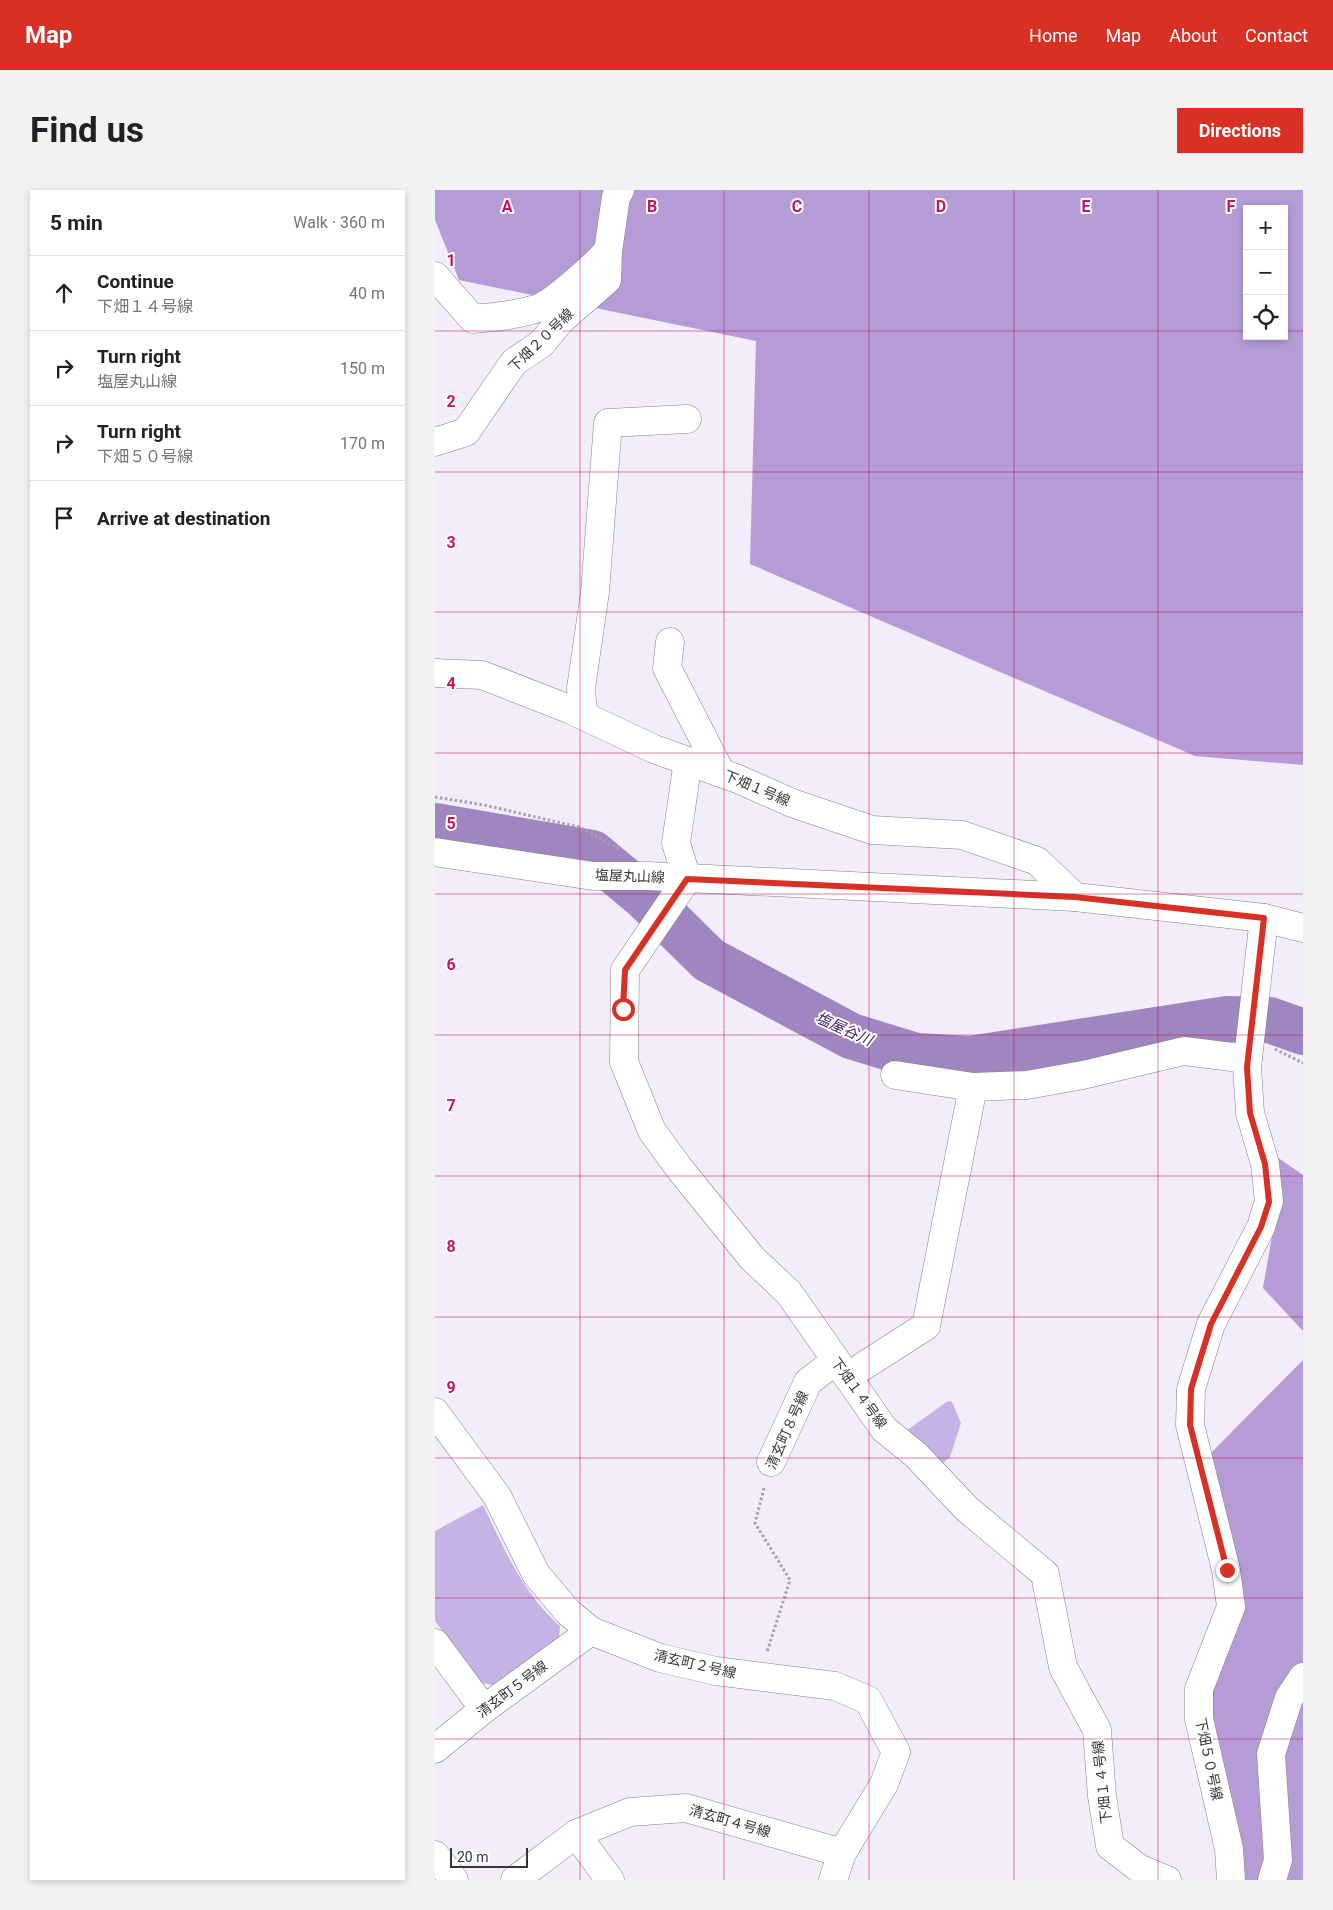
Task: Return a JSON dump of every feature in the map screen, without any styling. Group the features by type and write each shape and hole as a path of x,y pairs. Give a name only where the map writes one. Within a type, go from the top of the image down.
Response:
{"street":[{"name":"下畑２０号線","path":"435,442 466,432 514,362 541,344 562,319 607,280 608,251 616,197 620,190"},
{"path":"435,276 473,320 508,316 541,307 591,269 608,251"},
{"path":"583,715 581,688 595,592 608,423 687,419"},
{"path":"670,642 667,668 721,773"},
{"name":"下畑１号線","path":"435,673 482,675 583,715 654,749 721,773 791,803 872,830 962,835 1037,861 1075,897"},
{"path":"680,889 676,844 688,761"},
{"name":"塩屋丸山線","path":"435,852 593,876 648,876 680,889 1075,897 1264,918 1303,928"},
{"name":"下畑１４号線","path":"680,889 625,970 623,1009 625,1062 652,1131 679,1168 752,1258 789,1293 884,1429 916,1455 967,1509 1045,1574 1063,1667 1097,1730 1102,1796 1110,1846 1140,1869 1167,1880"},
{"name":"下畑５０号線","path":"1231,1880 1229,1849 1199,1719 1199,1689 1231,1607 1227,1570 1190,1425 1191,1389 1211,1324 1261,1227 1269,1202 1265,1164 1250,1113 1249,1050 1264,918"},
{"path":"895,1075 973,1087 1027,1085 1083,1075 1184,1050 1249,1050"},
{"path":"862,1367 926,1326 973,1087"},
{"name":"清玄町８号線","path":"771,1462 808,1382 835,1361"},
{"name":"清玄町２号線","path":"435,1412 497,1496 536,1574 568,1612 591,1631 660,1658 716,1671 835,1686 868,1700 896,1752 885,1784 842,1853 833,1880"},
{"name":"清玄町５号線","path":"435,1749 484,1709 591,1631"},
{"path":"435,1642 484,1709"},
{"path":"1272,1880 1278,1860 1271,1754 1289,1698 1303,1677"},
{"name":"清玄町４号線","path":"515,1880 576,1834 630,1812 686,1808 842,1853"},
{"path":"576,1834 610,1880"},
{"path":"435,1855 454,1880"}],"path":[{"path":"435,797 483,805 579,827 628,852 648,876"},
{"name":"清玄町８号線","path":"759,1676 790,1580 755,1523 771,1462"}],"shaded area":[{"path":"435,190 1303,190 1303,765 1195,756 750,564 756,341 459,280 435,220"},
{"path":"1274,1155 1303,1175 1303,1331 1263,1288 1277,1208"},
{"path":"1303,1360 1303,1880 1238,1880 1208,1695 1239,1612 1210,1454"},
{"path":"948,1401 952,1402 961,1423 950,1457 932,1472 903,1433"},
{"path":"483,1505 515,1570 535,1600 560,1626 559,1638 500,1686 481,1683 435,1621 435,1531"}],"waterway":[{"name":"塩屋谷川","path":"435,826 592,853 645,897 709,960 851,1036 916,1056 970,1059 1227,1019 1270,1020 1303,1032"}],"route":[{"path":"623,1009 625,970 687,879 1075,897 1264,918 1247,1067 1250,1113 1265,1164 1269,1202 1261,1227 1211,1324 1191,1389 1190,1425 1227,1570"}]}
